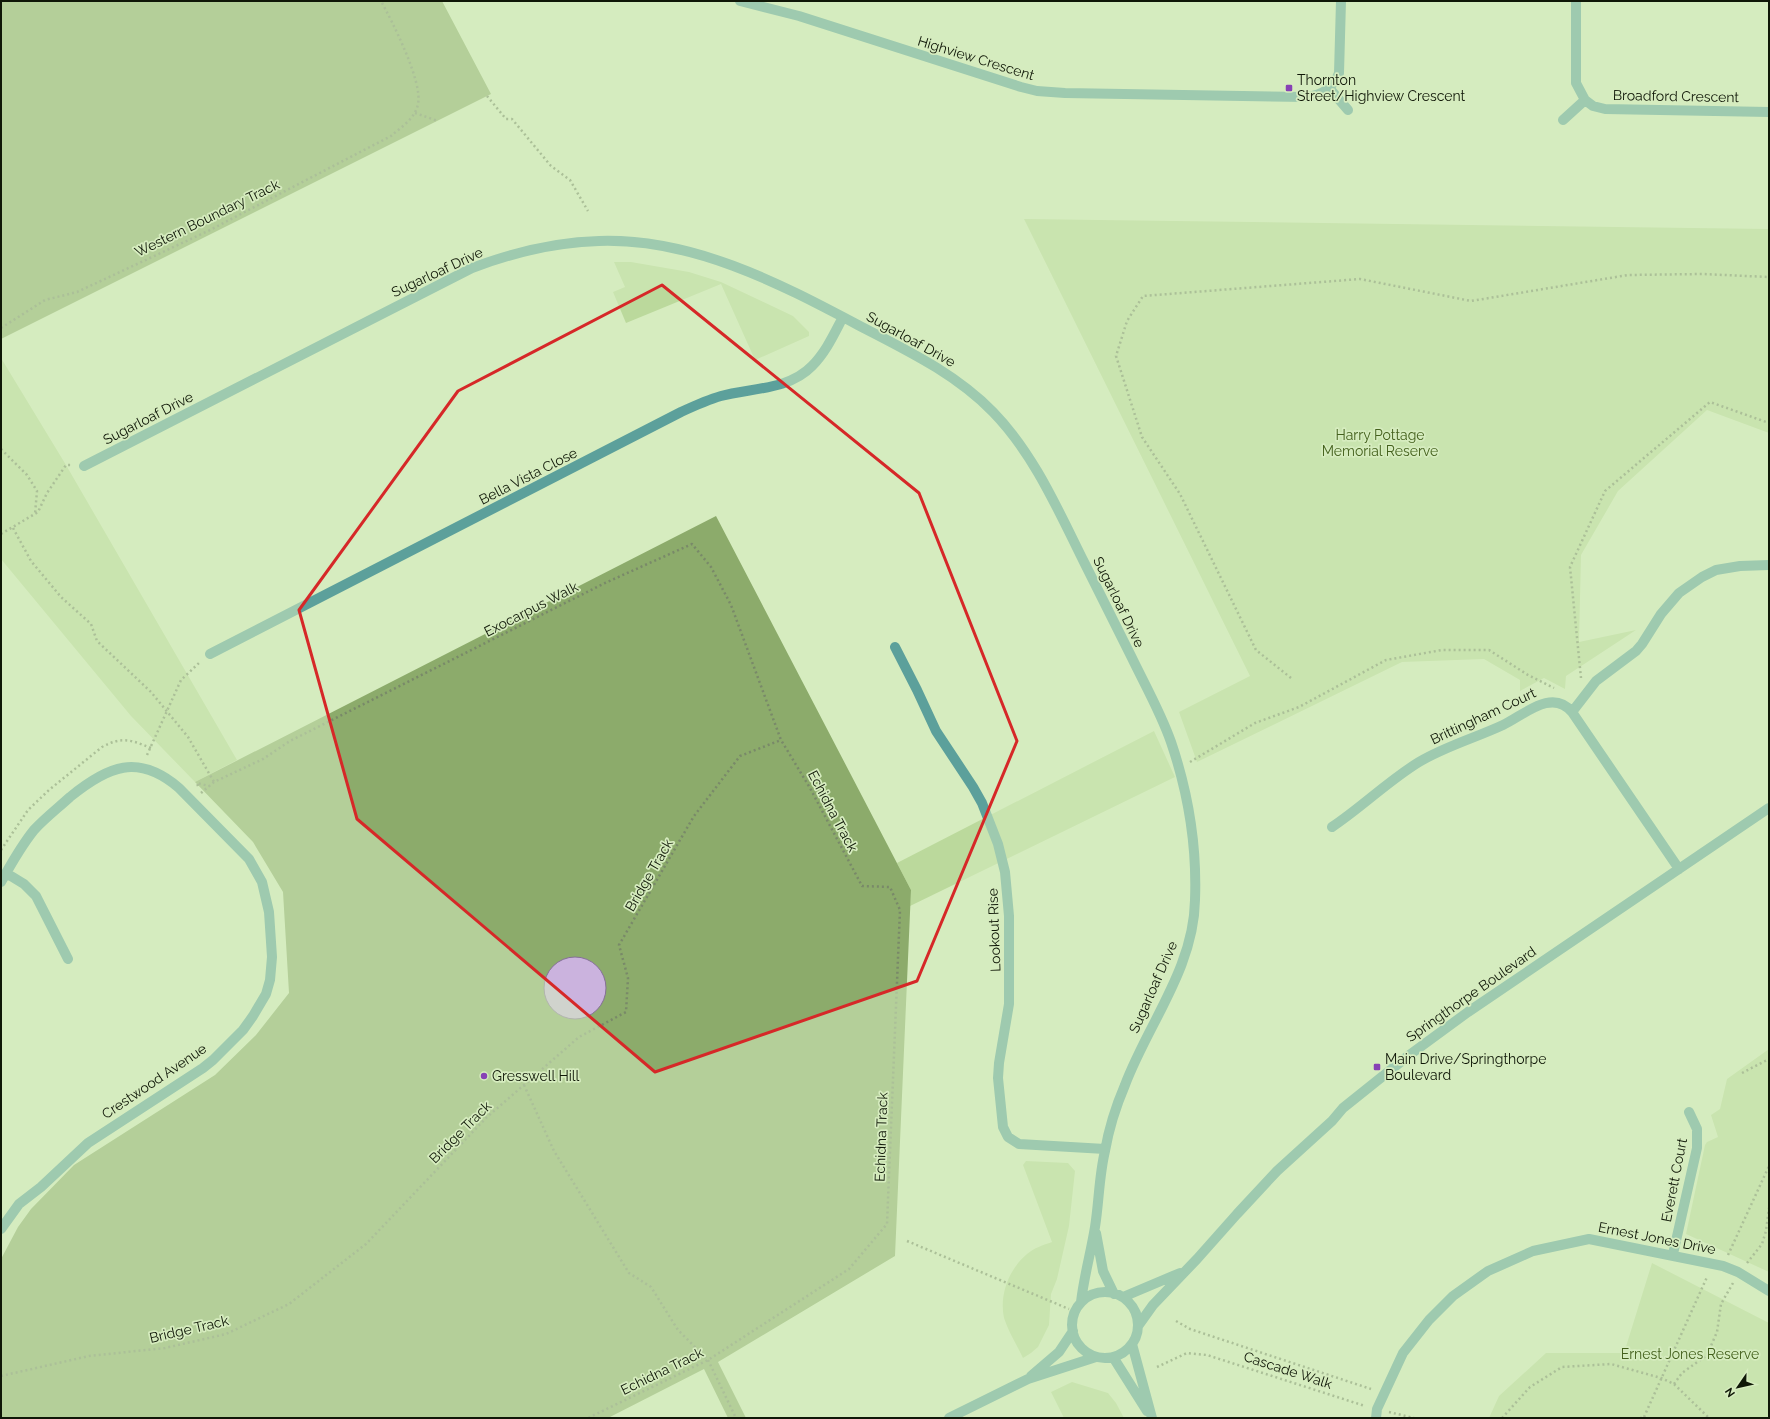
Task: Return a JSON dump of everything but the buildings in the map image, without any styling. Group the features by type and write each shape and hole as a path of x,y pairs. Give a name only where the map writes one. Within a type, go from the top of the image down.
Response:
{"street":[{"name":"Highview Crescent","path":"740,1 799,16 1021,88 1037,91 1065,93 1307,97 1316,96 1330,88"},
{"path":"1341,1 1340,68 1336,81 1330,88 1348,110"},
{"path":"1563,120 1586,100 1576,83 1576,1"},
{"name":"Broadford Crescent","path":"1586,100 1593,106 1605,109 1769,112"},
{"name":"Sugarloaf Drive","path":"84,466 447,280 494,260 515,253 600,240 656,244 684,250 728,263 748,271 908,350 954,380 993,412 1023,448 1045,486 1146,686 1170,741 1179,769 1187,801 1192,834 1195,868 1194,924 1185,955 1173,985 1136,1058 1125,1084 1105,1150 1095,1227 1084,1277 1082,1302"},
{"name":"Bella Vista Close","path":"210,654 681,412 720,396 772,386 798,377 811,367 821,355 843,317"},
{"path":"1572,712 1582,697 1596,681 1636,651 1649,636 1661,614 1670,602 1690,585 1716,570 1727,567 1769,565"},
{"name":"Lookout Rise","path":"894,647 917,690 936,731 982,803 998,844 1005,872 1010,916 1009,1004 998,1078 1001,1118 1005,1133 1013,1141 1019,1144 1105,1150"},
{"name":"Brittingham Court","path":"1332,827 1402,773 1439,751 1502,725 1549,701 1562,703 1572,712 1679,869"},
{"name":"Crestwood Avenue","path":"1,1229 19,1204 41,1187 88,1143 213,1060 246,1025 261,1004 270,980 272,957 269,912 262,882 249,858 196,798 170,780 153,771 142,768 121,767 111,770 84,786 34,830 4,877"},
{"name":"Springthorpe Boulevard","path":"1138,1326 1153,1305 1277,1172 1358,1095 1444,1029 1769,808"},
{"path":"4,877 24,884 36,896 68,959"},
{"name":"Everett Court","path":"1673,1254 1697,1148 1697,1129 1689,1112"},
{"name":"Sugarloaf Drive","path":"1095,1227 1101,1264 1118,1296"},
{"name":"Ernest Jones Drive","path":"1377,1414 1403,1353 1429,1320 1453,1296 1488,1272 1534,1252 1589,1239 1673,1254 1723,1266 1738,1272 1769,1291"},
{"name":"Springthorpe Boulevard","path":"1118,1296 1184,1272"},
{"path":"949,1418 1028,1379 1096,1357 1113,1357 1120,1355 1132,1344 1138,1326 1136,1315 1131,1305 1118,1296 1097,1293 1088,1297 1075,1311 1072,1321 1076,1340 1087,1353 1096,1357"},
{"path":"1028,1379 1059,1352 1073,1331"},
{"path":"1132,1344 1152,1418"},
{"path":"1113,1357 1152,1418"}],"path":[{"path":"381,1 396,29 416,84 418,103 415,112 438,122"},
{"path":"487,96 506,118 512,119 551,166 570,180 588,211"},
{"name":"Western Boundary Track","path":"1,328 45,300 77,292 210,230 384,140 410,120 415,112"},
{"path":"1291,678 1256,650 1180,494 1142,437 1116,356 1127,321 1143,296 1360,279 1471,301 1628,275 1702,274 1769,277"},
{"path":"1582,697 1570,567 1605,491 1710,402 1769,423"},
{"path":"1,449 28,475 37,491 35,515"},
{"path":"1,534 38,512 47,493 66,465 84,466"},
{"path":"13,528 31,561 61,597 91,624 97,641 152,692 188,737 214,782"},
{"name":"Exocarpus Walk","path":"196,798 214,782 263,759 290,742 605,583 692,544 710,567 731,605 782,740"},
{"path":"1179,769 1254,723 1299,707 1386,660 1442,650 1489,650 1528,675 1559,690"},
{"path":"142,768 181,680 210,654"},
{"name":"Bridge Track","path":"1,1376 89,1356 164,1348 226,1334 289,1304 366,1244 486,1118 579,1037 626,1012 628,978 619,945 636,915 694,816 740,756 782,740"},
{"name":"Echidna Track","path":"588,1418 708,1360 849,1269 887,1224 900,910 890,887 862,886 810,788 782,740"},
{"path":"196,798 197,783 209,786"},
{"path":"1742,1073 1769,1059"},
{"path":"524,1085 554,1151 629,1273 651,1287 678,1330 708,1360 736,1418"},
{"path":"1640,1418 1645,1417 1707,1277 1723,1266 1769,1166"},
{"path":"1674,1384 1682,1374 1707,1355 1717,1332 1721,1304 1738,1272 1762,1244 1766,1230 1769,1208"},
{"path":"907,1241 1056,1305 1075,1311"},
{"name":"Cascade Walk","path":"1176,1321 1190,1329 1385,1394"},
{"name":"Cascade Walk","path":"1157,1367 1186,1353 1207,1355 1377,1414 1414,1418"},
{"path":"1502,1418 1530,1387 1562,1367 1611,1364 1661,1378 1674,1384 1708,1418"}],"highlighted area":[{"path":"662,285 919,493 1017,741 917,981 655,1072 357,819 299,610 458,391"}],"green space":[{"path":"1,1 442,1 491,94 1,339"},
{"name":"Harry Pottage Memorial Reserve","path":"1024,219 1769,229 1769,433 1707,410 1618,491 1581,555 1579,642 1636,630 1566,676 1565,689 1544,678 1520,691 1520,680 1484,659 1402,662 1197,762 1179,712 1250,676"},
{"path":"614,262 631,262 689,272 721,282 793,316 809,332 809,336 755,360 721,284 626,323 613,292 625,287"},
{"path":"1,358 66,465 237,760 195,782 131,716 1,559"},
{"path":"716,516 911,890 895,1256 718,1362 746,1418 728,1418 704,1369 608,1418 1,1418 1,1259 18,1227 31,1209 74,1165 215,1075 256,1035 289,993 283,892 253,842 195,782"},
{"path":"1154,731 1175,777 910,906 911,890 897,863"},
{"path":"1769,1049 1769,1272 1686,1234 1705,1145 1707,1142 1718,1137 1711,1115 1720,1109 1727,1079"},
{"path":"1026,1161 1068,1163 1075,1171 1069,1226 1057,1279 1051,1294 1049,1325 1038,1347 1023,1358 1004,1318 1004,1292 1010,1275 1021,1260 1033,1250 1052,1242 1023,1165"},
{"name":"Ernest Jones Reserve","path":"1652,1263 1769,1323 1769,1411 1767,1418 1489,1418 1499,1396 1546,1353 1624,1353"},
{"path":"1072,1382 1108,1393 1116,1403 1124,1418 1064,1418 1051,1392"}],"place":[{"name":"Thornton Street/Highview Crescent","path":"1289,88"},
{"name":"Main Drive/Springthorpe Boulevard","path":"1377,1067"},
{"name":"Gresswell Hill","path":"484,1076"}]}
